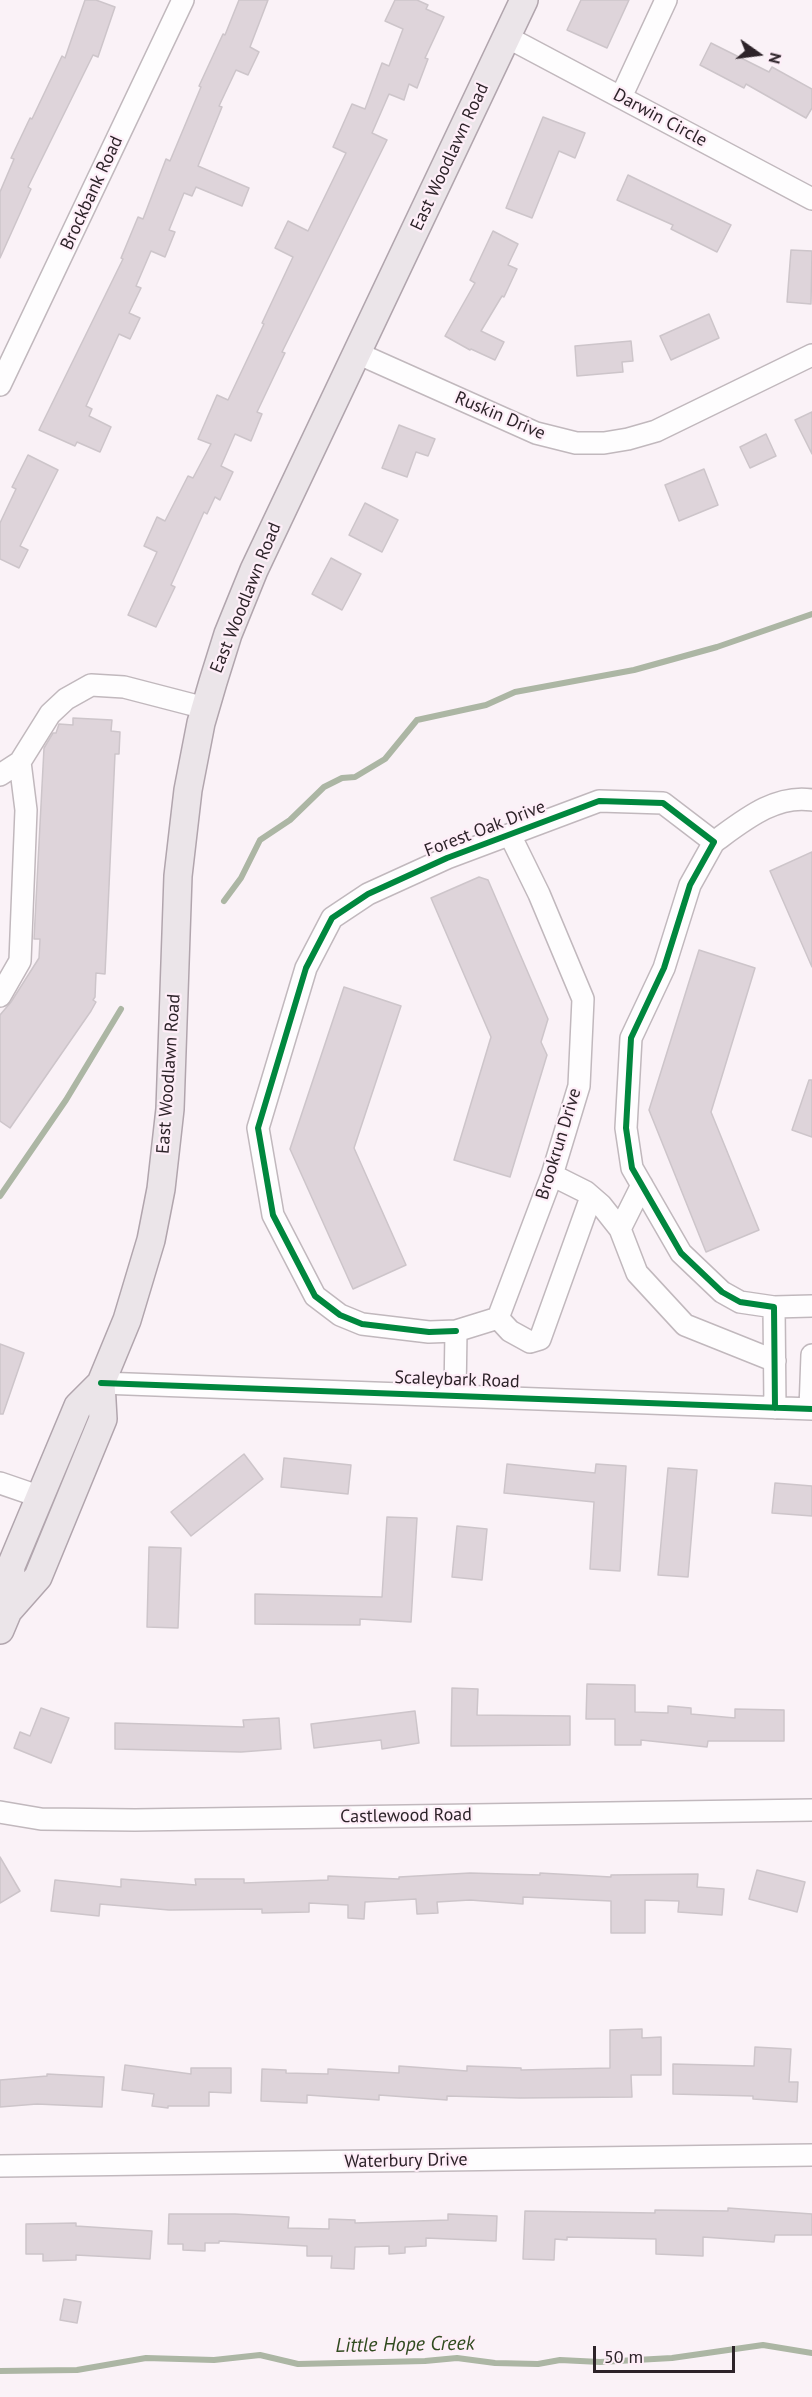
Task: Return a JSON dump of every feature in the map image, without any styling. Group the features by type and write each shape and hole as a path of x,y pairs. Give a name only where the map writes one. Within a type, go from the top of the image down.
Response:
{"main road":[{"name":"East Woodlawn Road","path":"4,1621 38,1577 103,1419 101,1383 137,1288 151,1240 161,1189 170,1109 178,876 188,790 205,708 228,634 254,570 525,0"},
{"name":"East Woodlawn Road","path":"4,1621 11,1566 38,1496 78,1406 101,1383"}],"street":[{"name":"Brockbank Road","path":"0,385 183,0"},
{"path":"621,97 666,0"},
{"name":"Darwin Circle","path":"507,37 812,199"},
{"name":"Ruskin Drive","path":"357,353 536,433 576,443 628,440 656,431 812,355"},
{"path":"0,775 20,762 50,714 66,699 91,685 124,687 205,708"},
{"path":"0,996 20,961 26,810 20,762"},
{"path":"812,800 799,798 776,802 737,824 714,842 690,885 664,968 631,1038 626,1128 632,1168 681,1253 722,1292 740,1302 774,1307 812,1306"},
{"name":"Forest Oak Drive","path":"456,1331 429,1332 362,1324 340,1315 315,1296 273,1215 258,1128 306,968 332,918 368,894 447,858 599,801 663,802 714,842"},
{"name":"Brookrun Drive","path":"498,1318 552,1175 579,1086 583,999 539,894 510,835"},
{"path":"552,1175 586,1192 620,1229 637,1273 685,1325 775,1361"},
{"path":"620,1229 642,1185"},
{"path":"455,1395 456,1331 498,1318 510,1331 520,1337 531,1342 540,1339 591,1197"},
{"path":"774,1307 775,1408"},
{"path":"811,1409 812,1355"},
{"name":"Scaleybark Road","path":"101,1383 811,1409"},
{"path":"0,1483 38,1496"},
{"name":"Castlewood Road","path":"0,1812 41,1819 135,1820 812,1810"},
{"name":"Waterbury Drive","path":"0,2166 812,2155"}],"building":[{"path":"85,0 96,0 115,7 98,57 93,55 28,187 31,189 0,258 0,192 14,159 11,158 62,56 65,58"},
{"path":"239,0 268,0 250,47 259,52 248,75 236,70 219,106 222,107 198,166 249,188 242,206 196,187 192,196 184,193 169,230 175,232 165,257 151,251 136,286 141,288 129,313 140,318 130,339 119,334 86,406 92,409 89,416 111,427 100,452 77,442 75,446 39,430 123,259 121,258 138,217 143,219 166,159 170,161 201,87 199,86 223,34 225,35"},
{"path":"395,0 417,0 428,5 426,9 444,17 425,58 428,59 417,88 409,84 404,100 389,94 372,133 387,140 282,352 285,353 257,412 262,414 251,441 235,434 221,466 233,472 220,500 215,497 207,514 204,512 171,585 175,587 156,627 128,615 157,552 144,546 157,517 165,521 188,476 193,478 211,444 198,439 217,395 228,400 293,257 275,248 288,221 308,231 346,153 333,147 352,104 365,109 382,63 389,66 403,29 385,21"},
{"path":"581,0 629,0 607,48 567,30"},
{"path":"711,43 769,72 772,67 812,89 812,108 806,118 746,84 744,88 700,65"},
{"path":"543,117 585,133 575,158 559,151 532,218 506,208"},
{"path":"628,175 731,225 717,252 671,229 673,225 617,200"},
{"path":"493,231 518,244 508,265 517,269 504,297 502,296 481,331 504,342 495,360 470,350 445,336 475,283 470,280"},
{"path":"791,250 812,251 811,304 787,302"},
{"path":"709,314 719,338 671,360 660,336"},
{"path":"631,341 633,361 622,362 623,372 577,376 575,346"},
{"path":"812,412 812,454 795,420"},
{"path":"399,425 435,439 428,456 416,452 407,477 382,468"},
{"path":"766,434 776,456 750,468 740,447"},
{"path":"28,455 58,470 20,546 28,550 19,568 0,559 0,523 16,489 12,487"},
{"path":"704,469 718,505 679,521 665,485"},
{"path":"365,503 398,520 382,552 349,535"},
{"path":"331,558 361,574 342,610 312,594"},
{"path":"73,718 112,720 111,731 120,732 119,754 115,754 105,974 96,973 93,1000 96,1002 10,1128 0,1121 0,1015 39,958 40,939 34,939 44,748 53,733 56,733 59,724 73,725"},
{"path":"812,852 812,967 770,871"},
{"path":"479,877 488,880 548,1019 541,1042 547,1055 510,1177 454,1160 491,1037 431,898"},
{"path":"699,950 755,968 711,1112 759,1230 706,1252 649,1110"},
{"path":"344,987 401,1006 354,1148 406,1265 353,1289 290,1149"},
{"path":"809,1080 812,1080 812,1137 792,1130"},
{"path":"0,1344 24,1353 3,1414 0,1414"},
{"path":"244,1454 263,1479 191,1536 171,1512"},
{"path":"284,1458 351,1465 348,1494 281,1487"},
{"path":"507,1464 595,1473 596,1464 626,1466 620,1571 590,1569 594,1502 504,1493"},
{"path":"668,1468 697,1470 688,1577 658,1575"},
{"path":"775,1483 812,1486 812,1516 772,1513"},
{"path":"387,1517 417,1518 411,1622 360,1619 360,1625 255,1624 255,1594 382,1597"},
{"path":"457,1526 487,1529 482,1580 452,1577"},
{"path":"149,1547 181,1548 178,1628 147,1627"},
{"path":"587,1684 635,1685 635,1712 668,1713 668,1706 691,1708 691,1714 735,1718 735,1709 784,1710 784,1741 708,1741 707,1747 641,1740 641,1745 615,1745 615,1719 586,1719"},
{"path":"452,1688 478,1689 477,1715 570,1716 570,1745 451,1746"},
{"path":"41,1708 69,1718 51,1763 14,1748 20,1732 30,1736"},
{"path":"415,1711 419,1743 382,1749 381,1740 314,1748 311,1724"},
{"path":"279,1718 281,1749 241,1752 115,1749 115,1723 244,1727 243,1720"},
{"path":"0,1857 20,1891 0,1903"},
{"path":"757,1870 805,1882 797,1912 749,1899"},
{"path":"470,1873 540,1875 540,1873 611,1877 611,1875 698,1874 697,1887 724,1889 722,1915 678,1912 679,1901 645,1900 645,1933 611,1933 611,1901 523,1897 523,1904 470,1900 437,1902 438,1913 417,1914 416,1899 365,1902 364,1919 348,1918 348,1905 309,1903 309,1912 262,1913 262,1909 169,1910 100,1904 99,1916 51,1911 55,1880 121,1887 121,1879 196,1885 195,1879 244,1879 244,1883 328,1880 328,1876 399,1879 399,1877"},
{"path":"642,2029 642,2038 661,2037 661,2075 631,2075 632,2097 447,2096 447,2100 379,2095 379,2100 307,2095 307,2103 261,2101 262,2069 286,2070 286,2073 328,2074 328,2069 399,2073 399,2066 467,2071 467,2066 521,2068 521,2070 610,2068 610,2030"},
{"path":"755,2047 791,2049 789,2082 798,2082 797,2102 753,2099 753,2096 673,2094 673,2064 754,2066"},
{"path":"125,2065 191,2074 191,2068 231,2068 231,2093 209,2092 209,2106 168,2106 168,2108 152,2106 154,2094 122,2090"},
{"path":"47,2074 104,2077 102,2107 37,2104 0,2107 0,2080 47,2076"},
{"path":"728,2208 812,2214 812,2235 775,2235 774,2242 703,2237 703,2256 656,2254 656,2239 567,2237 567,2240 555,2239 554,2260 523,2259 525,2211 655,2213 655,2210 728,2211"},
{"path":"169,2214 289,2217 288,2228 329,2229 329,2219 355,2220 355,2223 448,2220 448,2214 497,2216 496,2241 426,2238 426,2246 405,2247 405,2253 389,2254 389,2246 355,2247 354,2269 331,2268 332,2256 307,2256 307,2246 219,2241 219,2243 205,2243 205,2251 183,2250 183,2244 168,2244"},
{"path":"76,2223 76,2226 152,2231 150,2259 76,2255 76,2260 43,2261 43,2254 26,2254 26,2224"},
{"path":"64,2299 81,2302 77,2323 60,2320"}],"waterway":[{"path":"224,901 241,878 260,840 290,820 324,787 342,778 355,777 385,759 417,720 486,705 515,692 634,670 717,647 812,614"},
{"path":"0,1196 66,1100 121,1009"},
{"name":"Little Hope Creek","path":"0,2371 77,2370 146,2358 214,2360 260,2355 298,2364 457,2358 495,2363 538,2364 560,2360 600,2362 672,2358 763,2345 812,2353"}],"cycle path":[{"path":"456,1331 429,1332 362,1324 340,1315 315,1296 273,1215 258,1128 306,968 332,918 368,894 447,858 599,801 663,803 714,842 690,885 664,968 631,1038 626,1128 632,1168 681,1253 722,1292 740,1302 774,1307 775,1408"},
{"path":"101,1383 812,1409"}]}
